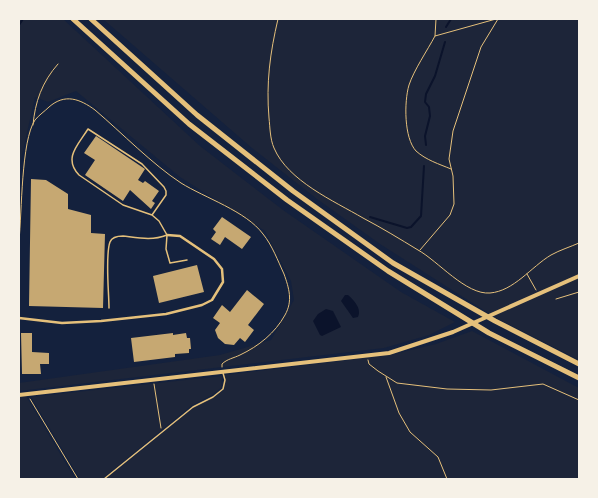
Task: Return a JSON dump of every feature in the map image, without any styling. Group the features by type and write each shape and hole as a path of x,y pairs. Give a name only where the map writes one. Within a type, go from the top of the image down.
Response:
{"highway":[{"path":"73,19 189,124 287,200 388,271 488,333 579,378"},
{"path":"91,19 198,115 293,190 393,263 495,321 579,364"}],"main road":[{"path":"19,395 389,353 453,332 579,276"}],"street":[{"path":"19,318 62,323 101,321 166,314 202,305 212,300 223,282 222,269 214,259 180,236 167,235"}],"lane":[{"path":"152,215 166,196 164,187 142,164 88,129 73,152 71,164 74,170 123,205 152,215 159,221 167,235 166,249 170,263 187,260"},
{"path":"109,308 109,252 113,239 121,236 152,239 167,235"},
{"path":"104,479 193,407 213,397 223,389 225,380 223,373"}],"path":[{"path":"278,19 270,51 267,98 274,147 281,160 300,179 319,193 420,251 476,292 489,293 504,289 551,255 579,243"},
{"path":"436,19 435,36 409,86 406,124 409,139 415,150 427,159 451,169"},
{"path":"420,251 450,215 454,204 455,193 449,159 453,131 481,47 497,19"},
{"path":"435,36 497,19"},
{"path":"32,128 35,106 47,77 58,64"},
{"path":"526,274 538,293"},
{"path":"556,299 579,292"},
{"path":"366,356 369,364 386,377 397,383 447,389 491,390 543,384 579,400"},
{"path":"386,377 399,413 410,432 438,457 448,479"},
{"path":"154,380 162,433"},
{"path":"27,394 78,479"}],"shaded area":[{"path":"19,19 63,19 200,146 283,210 401,292 455,322 429,335 384,348 19,391 19,383 220,355 271,340 294,300 291,281 265,231 180,177 76,91 48,102 35,97 19,168"},
{"path":"103,19 579,19 579,360 496,318 380,244 317,199 252,148"},
{"path":"345,295 348,295 353,299 357,305 359,311 358,317 353,318 341,301"},
{"path":"326,309 333,311 341,327 322,336 320,335 313,321 318,314"},
{"path":"472,331 579,388 579,479 106,479 193,408 224,390 225,375 390,355 436,344"},
{"path":"222,376 221,388 212,395 192,405 102,479 80,479 31,397"},
{"path":"26,396 75,479 19,479 19,397"}],"building":[{"path":"96,136 145,169 138,180 143,183 145,181 159,191 152,201 155,203 151,209 130,190 123,201 85,175 95,160 84,153"},
{"path":"31,179 46,180 68,194 68,209 91,215 91,233 105,234 103,308 29,306"},
{"path":"222,217 251,237 242,249 225,237 220,245 211,239 216,232 213,229"},
{"path":"197,265 204,292 159,303 153,276"},
{"path":"247,290 264,304 248,325 254,330 245,342 240,338 234,345 225,344 218,338 215,330 220,323 213,318 222,305 230,312"},
{"path":"21,333 32,333 32,352 49,353 49,364 40,364 41,374 22,374"},
{"path":"173,333 173,335 186,333 187,338 190,338 191,349 189,349 189,353 175,354 175,357 134,362 131,338"}],"waterway":[{"path":"19,25 23,19"},
{"path":"446,27 451,19"},
{"path":"426,145 425,136 430,116 429,107 425,102 426,94 435,76 445,42"},
{"path":"370,217 407,228 411,227 421,216 424,166"}]}
